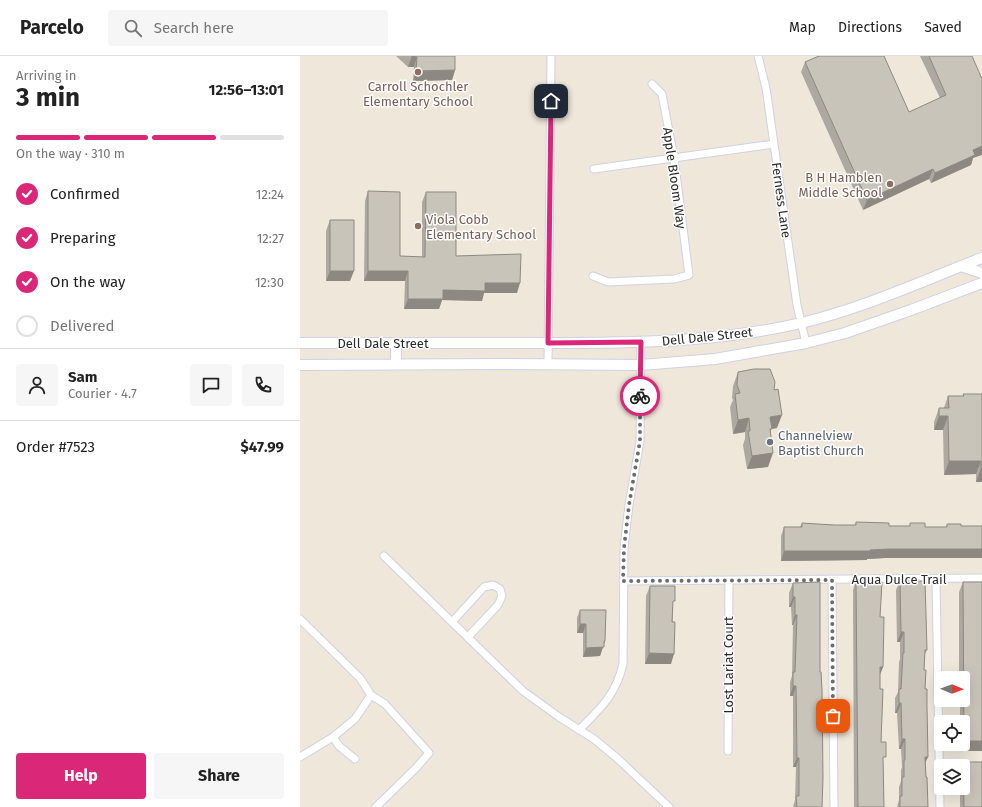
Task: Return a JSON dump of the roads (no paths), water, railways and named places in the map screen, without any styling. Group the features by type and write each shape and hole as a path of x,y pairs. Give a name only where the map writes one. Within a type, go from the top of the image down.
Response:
{"main road":[{"name":"Dell Dale Street","path":"300,343 666,342 719,337 801,323 842,311 889,295 982,258"},
{"path":"961,266 982,273"},
{"name":"Dell Dale Street","path":"300,365 641,365 715,359 806,343 846,333 982,283"},
{"path":"396,343 396,364"}],"street":[{"path":"548,364 551,56"},
{"name":"Ferness Lane","path":"758,56 766,88 797,305 806,343"},
{"name":"Apple Bloom Way","path":"593,276 608,282 674,279 689,275 674,158 662,94 652,84"},
{"path":"594,169 774,144"},
{"path":"579,730 606,703 620,678 622,664 624,548 629,505 640,441 641,342"},
{"path":"384,556 523,691 594,739 617,758 669,807"},
{"name":"Aqua Dulce Trail","path":"623,581 982,578"},
{"path":"936,579 940,807"},
{"name":"Lost Lariat Court","path":"728,750 729,580"},
{"path":"832,580 834,807"},
{"path":"452,622 484,587 493,585 500,589 502,596 498,605 468,637"},
{"path":"300,619 360,678 371,695 385,704 429,753 417,767 376,807"},
{"path":"300,757 333,737 355,719 371,695"},
{"path":"333,737 339,746 355,759"}],"place":[{"name":"Carroll Schochler Elementary School","path":"418,72"},
{"name":"B H Hamblen Middle School","path":"890,184"},
{"name":"Viola Cobb Elementary School","path":"418,226"},
{"name":"Channelview Baptist Church","path":"770,442"}]}
